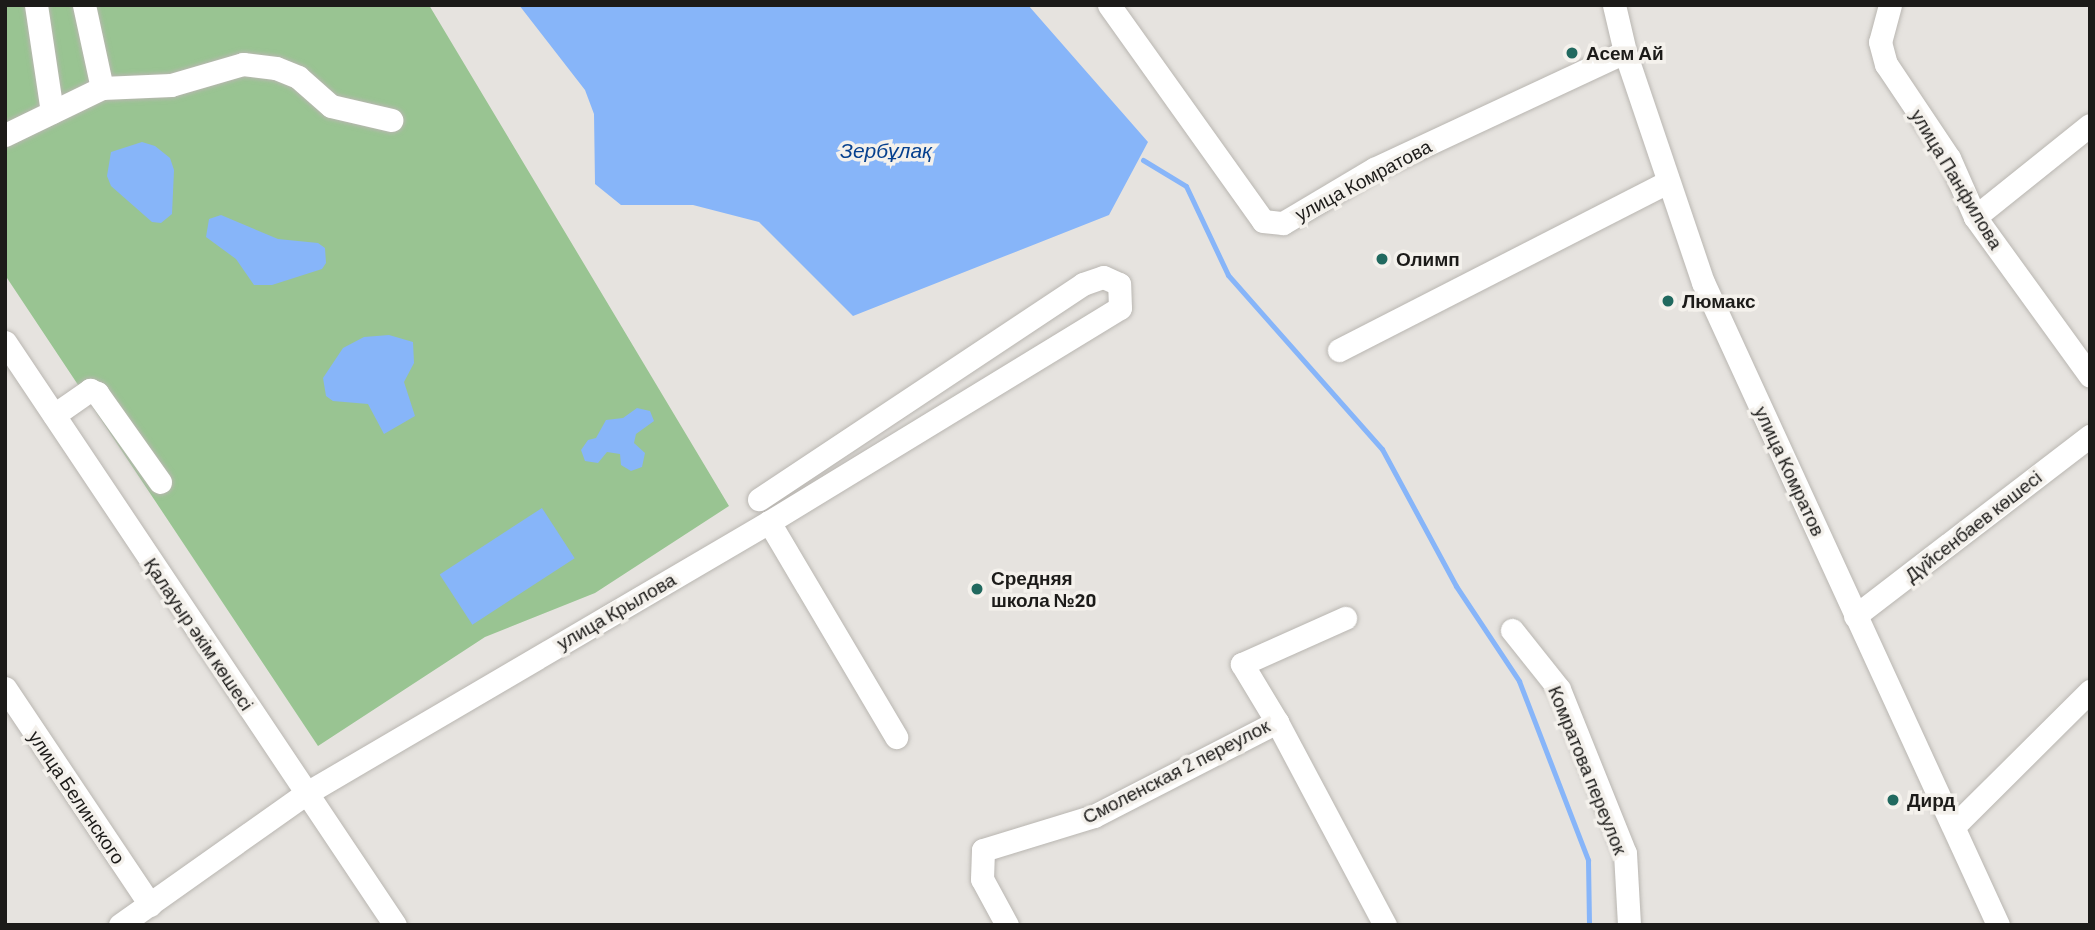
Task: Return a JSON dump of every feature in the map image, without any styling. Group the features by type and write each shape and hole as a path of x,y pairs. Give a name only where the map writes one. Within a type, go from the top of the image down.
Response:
{"street":[{"path":"36,5 52,112"},
{"path":"84,5 102,88"},
{"name":"улица Комратова","path":"1109,5 1263,221 1283,223 1374,169 1625,52"},
{"name":"улица Комратов","path":"1615,5 1625,52 1703,282 1954,826 1990,923"},
{"name":"улица Панфилова","path":"1890,5 1880,42 1886,64 1949,158 1975,217 2090,376"},
{"path":"5,135 102,88 171,85 243,64 276,68 298,77 331,106 390,120"},
{"path":"1975,217 2090,125"},
{"path":"1339,350 1668,182"},
{"name":"улица Крылова","path":"120,925 305,794 769,522 1120,308 1119,284 1103,277 1083,284 760,499"},
{"name":"Қалауыр әкім көшесі","path":"5,342 395,925"},
{"path":"54,415 90,390 97,393 160,482"},
{"name":"Дүйсенбаев көшесі","path":"1856,616 2090,436"},
{"path":"769,522 895,737"},
{"name":"Смоленская 2 переулок","path":"1007,925 982,878 984,850 1094,816 1277,722 1242,664 1345,618"},
{"name":"Комратова переулок","path":"1512,630 1559,689 1625,853 1629,925"},
{"name":"улица Белинского","path":"5,688 150,905"},
{"path":"1954,826 2090,691"},
{"path":"1277,722 1385,925"}],"green space":[{"path":"5,5 429,5 729,506 595,593 485,637 318,746 5,275"}],"water":[{"name":"Зербұлақ","path":"519,5 1028,5 1148,142 1109,215 853,316 759,222 693,205 621,205 595,184 594,114 585,90"},
{"path":"142,142 155,146 170,158 174,170 172,214 161,223 152,222 111,186 107,176 111,152"},
{"path":"221,215 278,239 318,243 325,248 326,263 322,269 272,285 254,285 236,259 206,237 209,219"},
{"path":"389,335 413,342 414,363 404,382 415,416 384,434 368,404 333,401 326,396 323,378 343,348 364,337"},
{"path":"637,408 650,411 654,421 636,434 634,443 645,453 642,467 631,471 621,465 620,454 607,452 598,463 585,461 581,450 588,440 596,438 606,420 623,418"},
{"path":"542,508 575,558 472,625 440,574"}],"waterway":[{"path":"1143,160 1186,186 1228,275 1382,449 1456,586 1519,681 1588,860 1589,925"}],"place":[{"name":"Асем Ай","path":"1572,53"},
{"name":"Олимп","path":"1382,259"},
{"name":"Люмакс","path":"1668,301"},
{"name":"Средняя школа №20","path":"977,589"},
{"name":"Дирд","path":"1893,800"}]}
